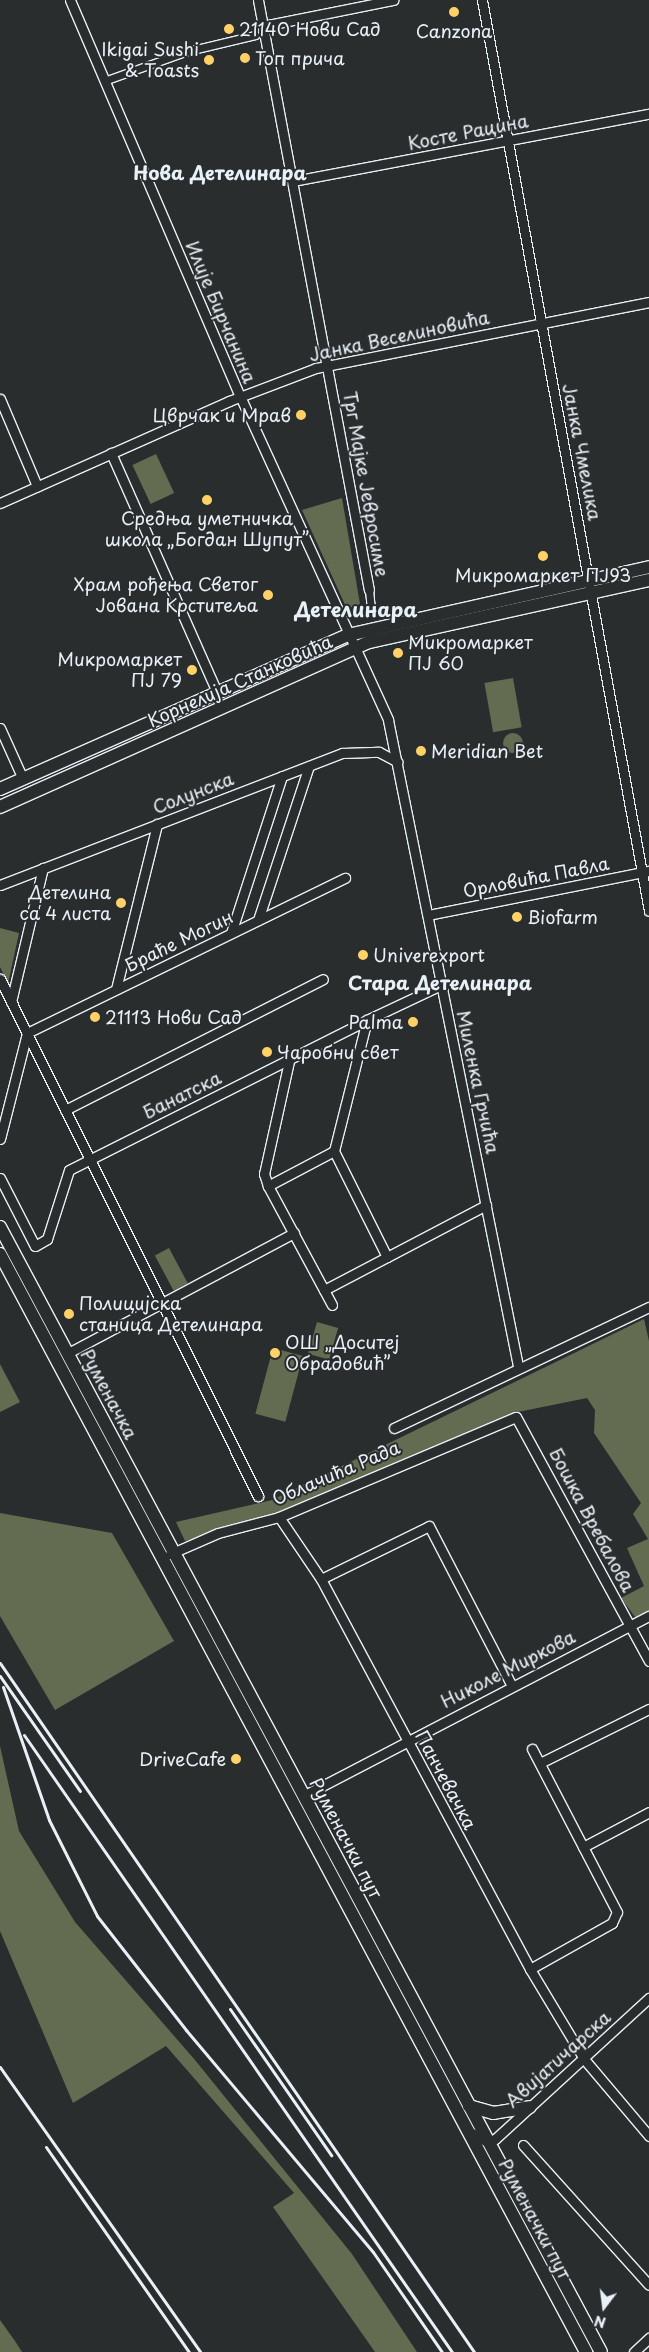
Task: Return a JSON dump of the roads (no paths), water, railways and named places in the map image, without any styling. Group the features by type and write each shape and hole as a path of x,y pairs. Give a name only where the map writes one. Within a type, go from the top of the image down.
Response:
{"main road":[{"name":"Корнелија Станковића","path":"0,807 354,648 590,586 649,567"},
{"name":"Корнелија Станковића","path":"0,789 348,635 590,586 649,580"},
{"name":"Руменачка","path":"0,1227 174,1551"},
{"name":"Руменачка","path":"0,1254 161,1559"},
{"name":"Руменачки пут","path":"174,1551 487,2142 601,2352"},
{"name":"Руменачки пут","path":"161,1559 586,2352"},
{"path":"469,2106 493,2114 530,2107"}],"street":[{"name":"Илије Бирчанина","path":"70,0 240,396 348,635"},
{"name":"Трг Мајке Јевросиме","path":"258,0 328,364 371,610"},
{"path":"263,26 394,0"},
{"name":"Јанка Чмелика","path":"482,0 590,586 646,872 649,911"},
{"path":"104,81 188,51 255,35"},
{"name":"Косте Рацина","path":"293,181 649,114"},
{"name":"Јанка Веселиновића","path":"0,503 240,396 328,364 649,302"},
{"path":"0,399 37,486"},
{"path":"110,453 218,692"},
{"name":"Миленка Грчића","path":"348,635 388,720 398,762 518,1366"},
{"path":"0,728 23,779"},
{"name":"Солунска","path":"0,885 309,766 361,751 378,752 398,762"},
{"path":"258,920 309,766"},
{"path":"232,933 282,776"},
{"path":"116,989 157,824"},
{"path":"11,1002 43,868"},
{"name":"Орловића Павла","path":"428,914 646,872"},
{"name":"Браће Могин","path":"27,1033 345,878"},
{"path":"0,979 258,1496"},
{"path":"65,1110 323,979"},
{"name":"Банатска","path":"0,1178 35,1246 47,1239 69,1170 289,1061 367,1020 441,985"},
{"path":"367,1020 334,1151 387,1256"},
{"path":"0,1140 27,1033"},
{"path":"289,1061 264,1174 268,1186 332,1305"},
{"path":"268,1186 334,1151"},
{"path":"324,1290 486,1205"},
{"path":"68,1353 294,1233"},
{"name":"Облачића Рада","path":"394,1428 518,1366 649,1307"},
{"name":"Облачића Рада","path":"161,1559 174,1551 218,1533 279,1517 502,1419 522,1420"},
{"name":"Бошка Вребалова","path":"522,1420 649,1661"},
{"name":"Панчевачка","path":"279,1517 321,1579 405,1740 530,1969 584,2059 649,2136"},
{"path":"321,1579 429,1526 511,1684"},
{"name":"Николе Миркова","path":"303,1796 511,1684 649,1616"},
{"path":"540,1763 649,1710"},
{"path":"530,1969 616,1917 583,1847 532,1749"},
{"path":"583,1847 649,1812"},
{"name":"Авијатичарска","path":"487,2142 584,2059 649,1998"},
{"name":"Руменачки пут","path":"466,2129 487,2142"},
{"path":"523,2145 649,2285"},
{"path":"634,2352 649,2338"}],"railway":[{"path":"0,1663 474,2352"},
{"path":"0,1676 80,1791"},
{"path":"3,1687 49,1820 97,1916 186,2030 373,2252 442,2352"},
{"path":"24,1735 452,2352"},
{"path":"230,2009 331,2155"},
{"path":"0,2067 200,2352"},
{"path":"46,2147 189,2352"}],"place":[{"name":"Canzona","path":"454,12"},
{"name":"21140 Нови Сад","path":"229,29"},
{"name":"Топ прича","path":"245,58"},
{"name":"Ikigai Sushi & Toasts","path":"209,60"},
{"name":"Цврчак и Мрав","path":"301,415"},
{"name":"Средња уметничка школа „Богдан Шупут”","path":"207,500"},
{"name":"Микромаркет ПЈ93","path":"543,556"},
{"name":"Храм рођења Светог Јована Крститеља","path":"268,595"},
{"name":"Микромаркет ПЈ 60","path":"398,653"},
{"name":"Микромаркет ПЈ 79","path":"192,670"},
{"name":"Meridian Bet","path":"421,751"},
{"name":"Детелина са 4 листа","path":"121,903"},
{"name":"Biofarm","path":"517,917"},
{"name":"Univerexport","path":"363,955"},
{"name":"21113 Нови Сад","path":"95,1017"},
{"name":"Palma","path":"413,1022"},
{"name":"Чаробни свет","path":"267,1052"},
{"name":"Полицијска станица Детелинара","path":"69,1314"},
{"name":"ОШ „Доситеј Обрадовић”","path":"275,1353"},
{"name":"DriveCafe","path":"236,1759"}],"district":[{"name":"Нова Детелинара","path":"220,173"},
{"name":"Детелинара","path":"356,609"},
{"name":"Стара Детелинара","path":"440,983"}]}
